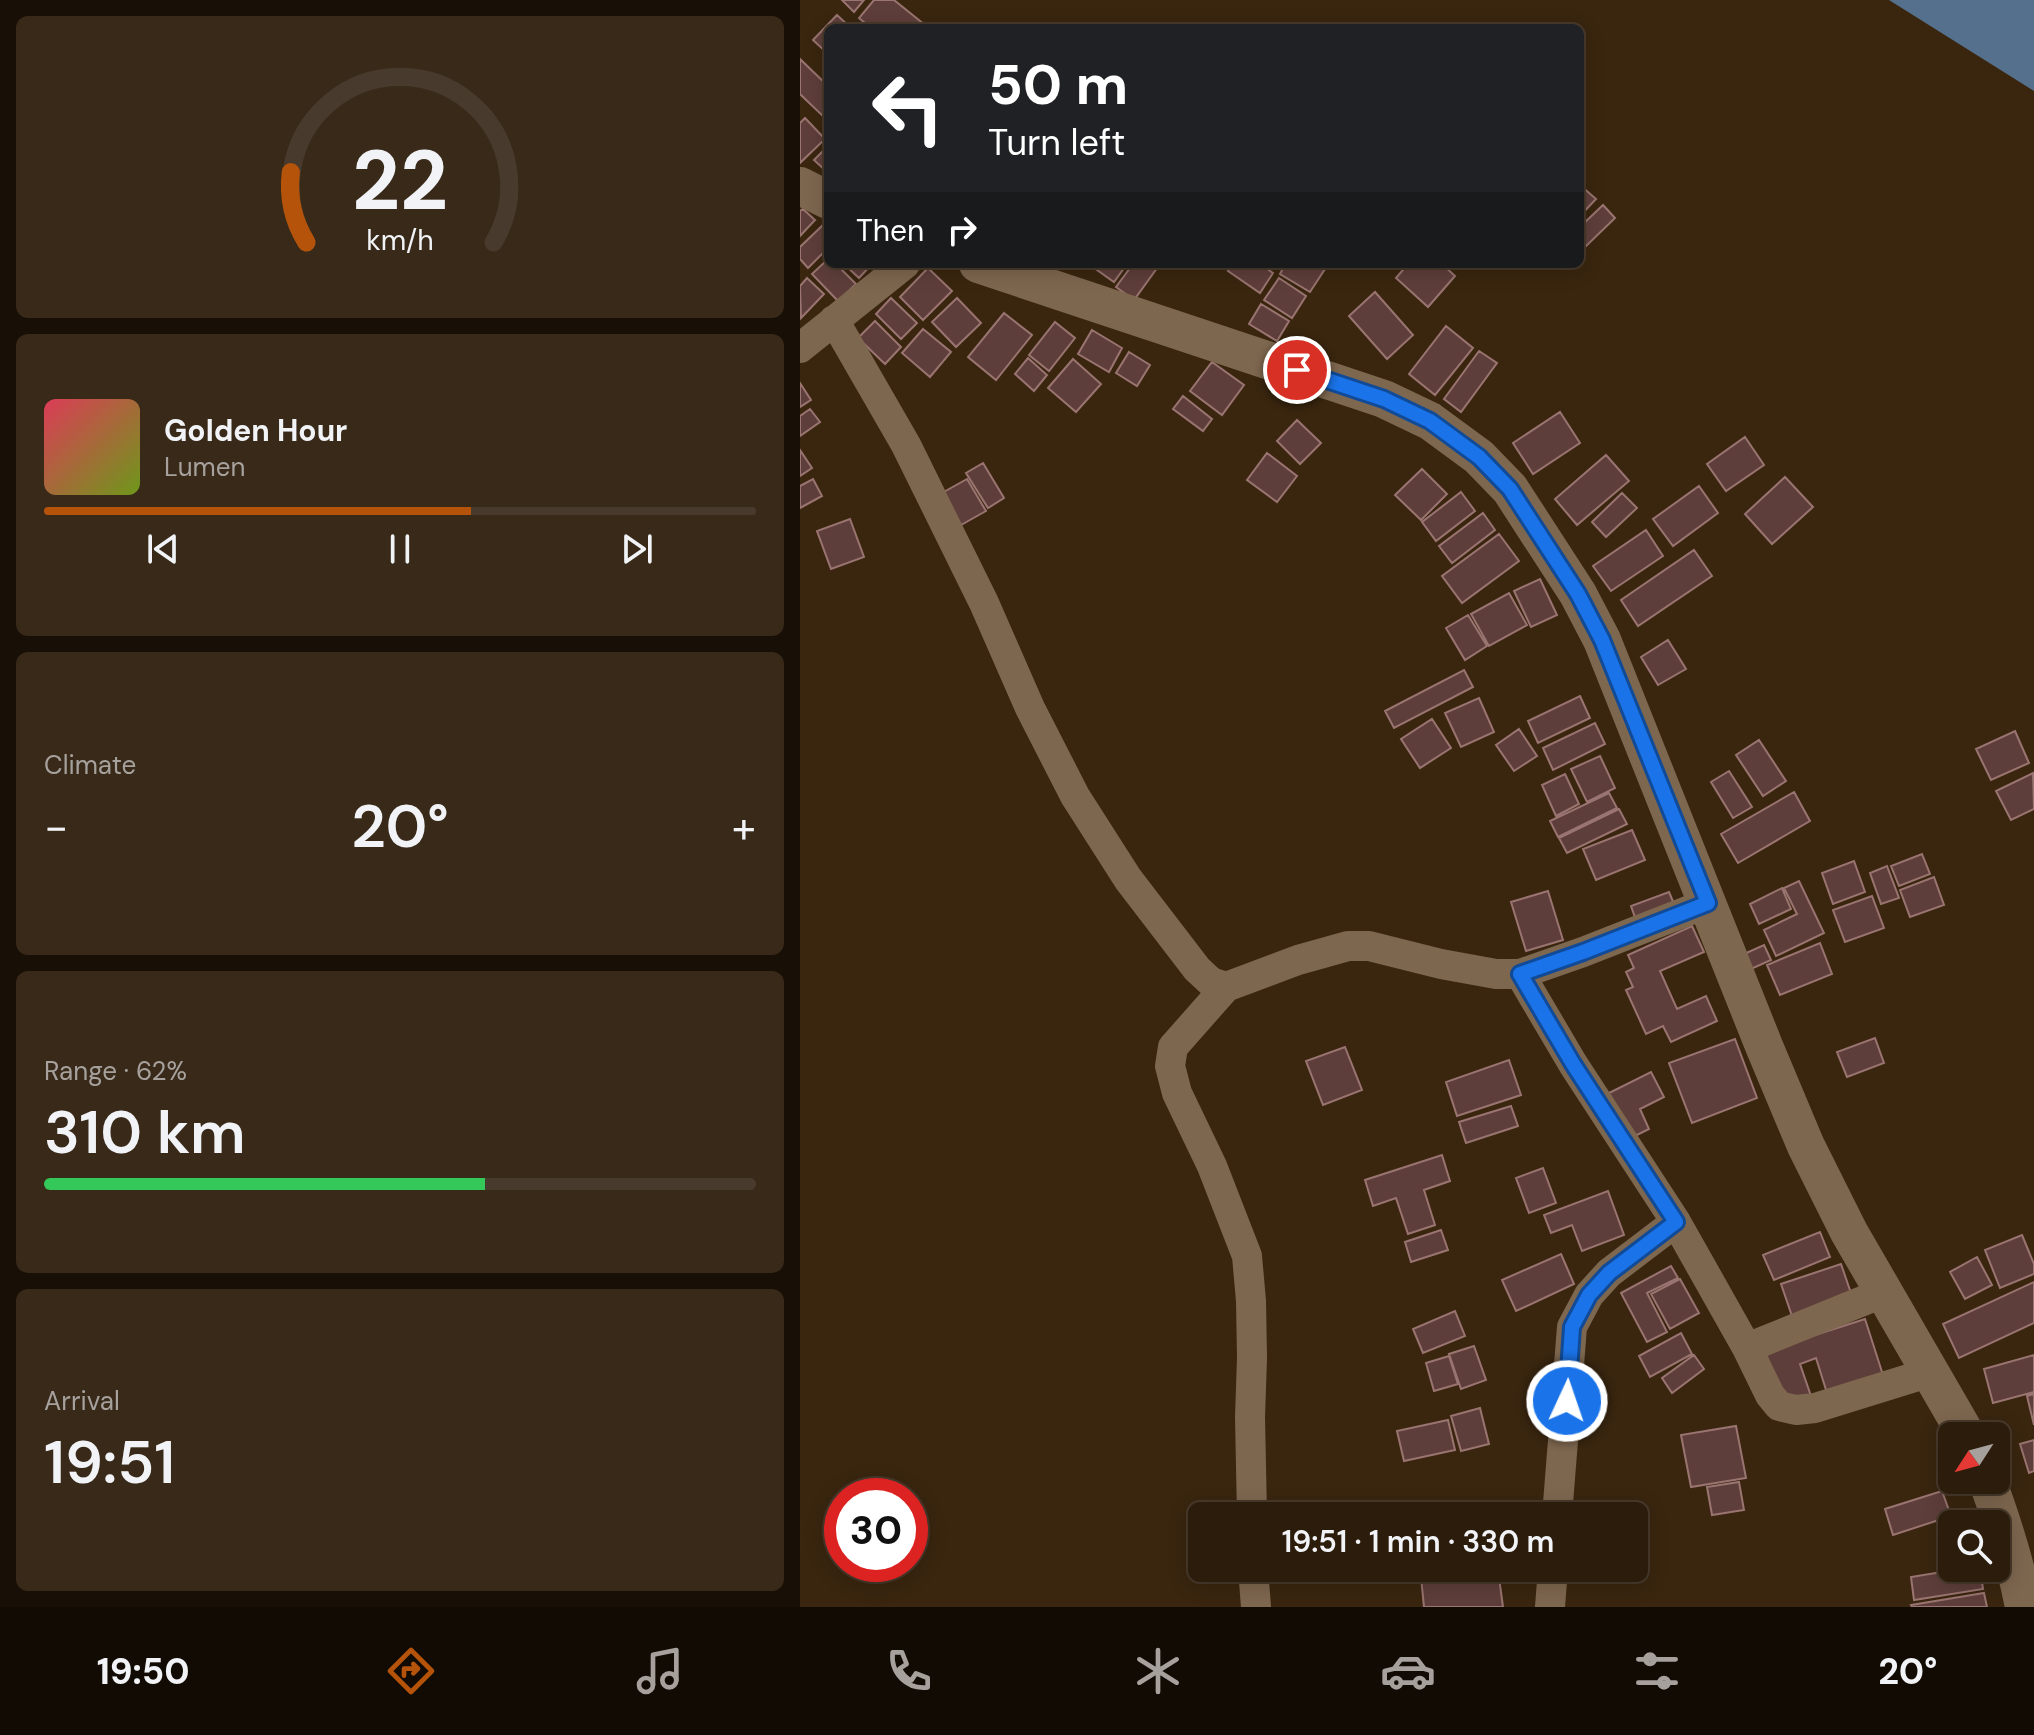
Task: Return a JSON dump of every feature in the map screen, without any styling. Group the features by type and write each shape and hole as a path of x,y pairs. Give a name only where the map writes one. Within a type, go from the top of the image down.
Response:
{"street":[{"path":"800,186 824,198"},
{"path":"800,348 900,268"},
{"path":"990,268 1384,399 1430,421 1479,457 1510,489 1578,594 1602,640 1806,1146 1849,1232 1959,1422"},
{"path":"834,320 906,445 1075,796 1128,879 1197,969 1211,982 1226,987"},
{"path":"1252,1502 1251,1301 1247,1256 1212,1166 1177,1093 1170,1066 1173,1047 1226,987 1298,960 1348,946 1369,946 1496,974 1520,974 1708,903"},
{"path":"1520,974 1581,1077 1676,1222 1770,1395 1779,1406 1796,1410 1815,1408 1931,1372"},
{"path":"1558,1502 1572,1327 1589,1295 1609,1273 1676,1222"},
{"path":"1747,1348 1885,1292"},
{"path":"1992,1494 2024,1607"},
{"path":"1254,1582 1256,1607"},
{"path":"1550,1607 1552,1582"}],"water":[{"path":"1889,0 2034,0 2034,91"}],"building":[{"path":"842,0 864,0 854,12"},
{"path":"874,0 894,0 924,24 866,24 859,18"},
{"path":"837,15 847,24 828,24"},
{"path":"824,29 824,50 813,40"},
{"path":"800,59 824,82 824,117 800,94"},
{"path":"805,118 824,140 800,163 800,123"},
{"path":"824,150 824,169 814,160"},
{"path":"1584,188 1596,199 1584,212"},
{"path":"1603,205 1615,218 1584,248 1584,223"},
{"path":"803,209 815,220 800,236 800,211"},
{"path":"824,224 824,252 808,268 800,259 800,247"},
{"path":"824,263 824,268 840,268 856,284 838,301 812,274"},
{"path":"848,268 868,268 859,278"},
{"path":"928,268 952,291 923,320 900,297"},
{"path":"1094,268 1124,268 1114,282"},
{"path":"1130,268 1157,268 1134,300 1116,287"},
{"path":"1230,268 1266,268 1273,273 1260,293 1228,271"},
{"path":"1283,268 1325,269 1310,292 1280,274"},
{"path":"1405,268 1446,268 1455,276 1428,307 1396,278"},
{"path":"807,278 824,294 801,318 800,286"},
{"path":"1279,278 1306,296 1292,318 1264,300"},
{"path":"1375,292 1413,335 1387,359 1349,316"},
{"path":"891,298 917,323 901,339 876,314"},
{"path":"957,298 981,323 956,347 932,322"},
{"path":"1261,304 1289,321 1277,341 1249,324"},
{"path":"1004,313 1032,335 996,380 968,357"},
{"path":"875,321 901,347 885,364 858,338"},
{"path":"1055,322 1075,338 1049,371 1029,355"},
{"path":"1446,326 1473,348 1435,395 1409,374"},
{"path":"923,329 951,352 930,377 902,353"},
{"path":"1092,330 1122,348 1109,372 1078,354"},
{"path":"1479,351 1497,363 1461,412 1444,399"},
{"path":"1129,352 1150,365 1137,386 1116,373"},
{"path":"1028,358 1047,375 1034,391 1015,374"},
{"path":"1073,359 1101,384 1076,412 1048,388"},
{"path":"1212,362 1244,385 1222,415 1190,391"},
{"path":"800,383 811,400 800,407"},
{"path":"1183,396 1212,419 1203,431 1173,409"},
{"path":"810,409 820,422 800,436 800,416"},
{"path":"1560,412 1580,443 1533,474 1513,443"},
{"path":"1297,420 1321,443 1300,464 1277,441"},
{"path":"1745,437 1764,465 1726,491 1707,464"},
{"path":"800,450 812,468 800,476"},
{"path":"1267,453 1297,476 1277,502 1247,480"},
{"path":"1606,455 1629,481 1577,525 1555,499"},
{"path":"983,463 1004,498 988,508 966,473"},
{"path":"1422,469 1447,494 1421,520 1395,495"},
{"path":"1785,477 1813,507 1772,544 1745,514"},
{"path":"813,479 822,496 800,508 800,486"},
{"path":"967,479 986,511 961,525 942,493"},
{"path":"1699,486 1718,513 1673,546 1653,519"},
{"path":"1461,492 1475,511 1436,541 1422,522"},
{"path":"1622,493 1637,508 1606,537 1592,522"},
{"path":"1483,513 1495,530 1452,563 1439,546"},
{"path":"850,519 864,557 831,569 817,531"},
{"path":"1646,530 1663,556 1611,591 1593,566"},
{"path":"1499,534 1519,561 1462,603 1442,576"},
{"path":"1694,550 1712,576 1638,626 1621,600"},
{"path":"1540,579 1557,615 1531,627 1514,591"},
{"path":"1509,593 1527,625 1489,646 1471,614"},
{"path":"1468,615 1487,646 1465,660 1446,628"},
{"path":"1668,640 1686,669 1658,685 1641,657"},
{"path":"1464,670 1473,687 1394,728 1385,711"},
{"path":"1580,696 1590,718 1538,743 1528,721"},
{"path":"1479,698 1494,732 1461,747 1445,713"},
{"path":"1432,719 1451,748 1420,768 1401,739"},
{"path":"1595,723 1605,744 1553,770 1543,748"},
{"path":"1519,729 1537,756 1514,771 1496,745"},
{"path":"2015,731 2029,763 1991,780 1976,749"},
{"path":"1759,740 1786,781 1763,796 1736,755"},
{"path":"1600,756 1615,788 1587,802 1571,769"},
{"path":"1729,771 1752,807 1733,818 1711,782"},
{"path":"2033,773 2034,809 2011,820 1996,791"},
{"path":"1565,774 1579,804 1556,816 1542,785"},
{"path":"1794,792 1810,821 1738,863 1721,834"},
{"path":"1609,793 1617,808 1558,837 1550,821"},
{"path":"1619,809 1627,824 1567,853 1559,838"},
{"path":"1632,830 1645,860 1596,880 1583,849"},
{"path":"1922,854 1930,874 1899,886 1891,866"},
{"path":"1854,861 1865,892 1833,904 1822,873"},
{"path":"1887,866 1899,898 1881,904 1870,873"},
{"path":"1934,877 1944,905 1910,917 1900,890"},
{"path":"1799,881 1824,933 1776,956 1764,930 1797,914 1784,888"},
{"path":"1782,888 1791,909 1759,924 1750,904"},
{"path":"1548,891 1563,940 1526,951 1511,902"},
{"path":"1669,892 1677,911 1638,926 1631,906"},
{"path":"1872,896 1884,928 1845,942 1833,910"},
{"path":"1692,926 1704,952 1660,971 1677,1009 1706,996 1717,1021 1671,1042 1663,1026 1646,1034 1626,990 1633,987 1626,972 1634,968 1628,955"},
{"path":"1820,943 1832,974 1780,995 1767,965"},
{"path":"1764,945 1771,960 1751,969 1744,954"},
{"path":"1875,1038 1884,1063 1847,1077 1837,1052"},
{"path":"1735,1039 1757,1098 1692,1123 1669,1063"},
{"path":"1345,1047 1362,1090 1323,1105 1306,1061"},
{"path":"1509,1060 1521,1095 1457,1116 1446,1082"},
{"path":"1651,1072 1664,1097 1640,1109 1649,1129 1633,1137 1609,1093"},
{"path":"1511,1106 1518,1126 1466,1143 1459,1122"},
{"path":"1442,1155 1450,1181 1424,1190 1435,1225 1408,1234 1396,1198 1373,1206 1365,1180"},
{"path":"1543,1168 1556,1203 1529,1213 1516,1178"},
{"path":"1608,1191 1624,1235 1582,1251 1572,1225 1551,1233 1544,1215"},
{"path":"1441,1230 1448,1250 1411,1262 1405,1242"},
{"path":"1820,1232 1830,1257 1774,1280 1763,1255"},
{"path":"2022,1235 2034,1264 2034,1274 2000,1288 1985,1250"},
{"path":"1561,1254 1574,1284 1516,1311 1502,1280"},
{"path":"1977,1257 1992,1285 1965,1299 1950,1272"},
{"path":"1841,1264 1852,1296 1792,1316 1781,1284"},
{"path":"1671,1266 1678,1278 1647,1293 1667,1332 1647,1342 1621,1293"},
{"path":"1680,1279 1699,1313 1670,1329 1651,1294"},
{"path":"2034,1282 2034,1323 1959,1358 1943,1324"},
{"path":"1455,1311 1465,1336 1423,1353 1413,1329"},
{"path":"1865,1319 1883,1375 1827,1393 1816,1358 1800,1364 1811,1396 1783,1405 1765,1351"},
{"path":"1681,1333 1692,1354 1650,1377 1639,1356"},
{"path":"1474,1346 1486,1380 1461,1389 1449,1354"},
{"path":"1694,1355 1704,1369 1672,1393 1662,1378"},
{"path":"2034,1355 2034,1392 1993,1403 1984,1369"},
{"path":"1449,1356 1458,1384 1434,1391 1426,1363"},
{"path":"2034,1394 2034,1425 2027,1396"},
{"path":"1480,1408 1489,1444 1461,1451 1451,1416"},
{"path":"1448,1420 1455,1450 1404,1461 1397,1431"},
{"path":"1736,1426 1746,1478 1691,1487 1681,1435"},
{"path":"2034,1440 2034,1471 2029,1473 2020,1444"},
{"path":"1739,1482 1744,1510 1712,1515 1707,1487"},
{"path":"1938,1492 1943,1494 1949,1510 1938,1510 1938,1520 1893,1535 1885,1509"},
{"path":"1938,1573 1938,1582 1982,1582 1983,1589 1914,1600 1911,1577"},
{"path":"1422,1582 1500,1582 1503,1607 1424,1607"},
{"path":"1984,1593 1987,1607 1911,1605"}],"route":[{"path":"1297,370 1384,399 1430,421 1479,457 1510,489 1578,594 1602,640 1708,903 1520,974 1573,1064 1676,1222 1609,1273 1589,1295 1572,1327 1567,1401"}]}
